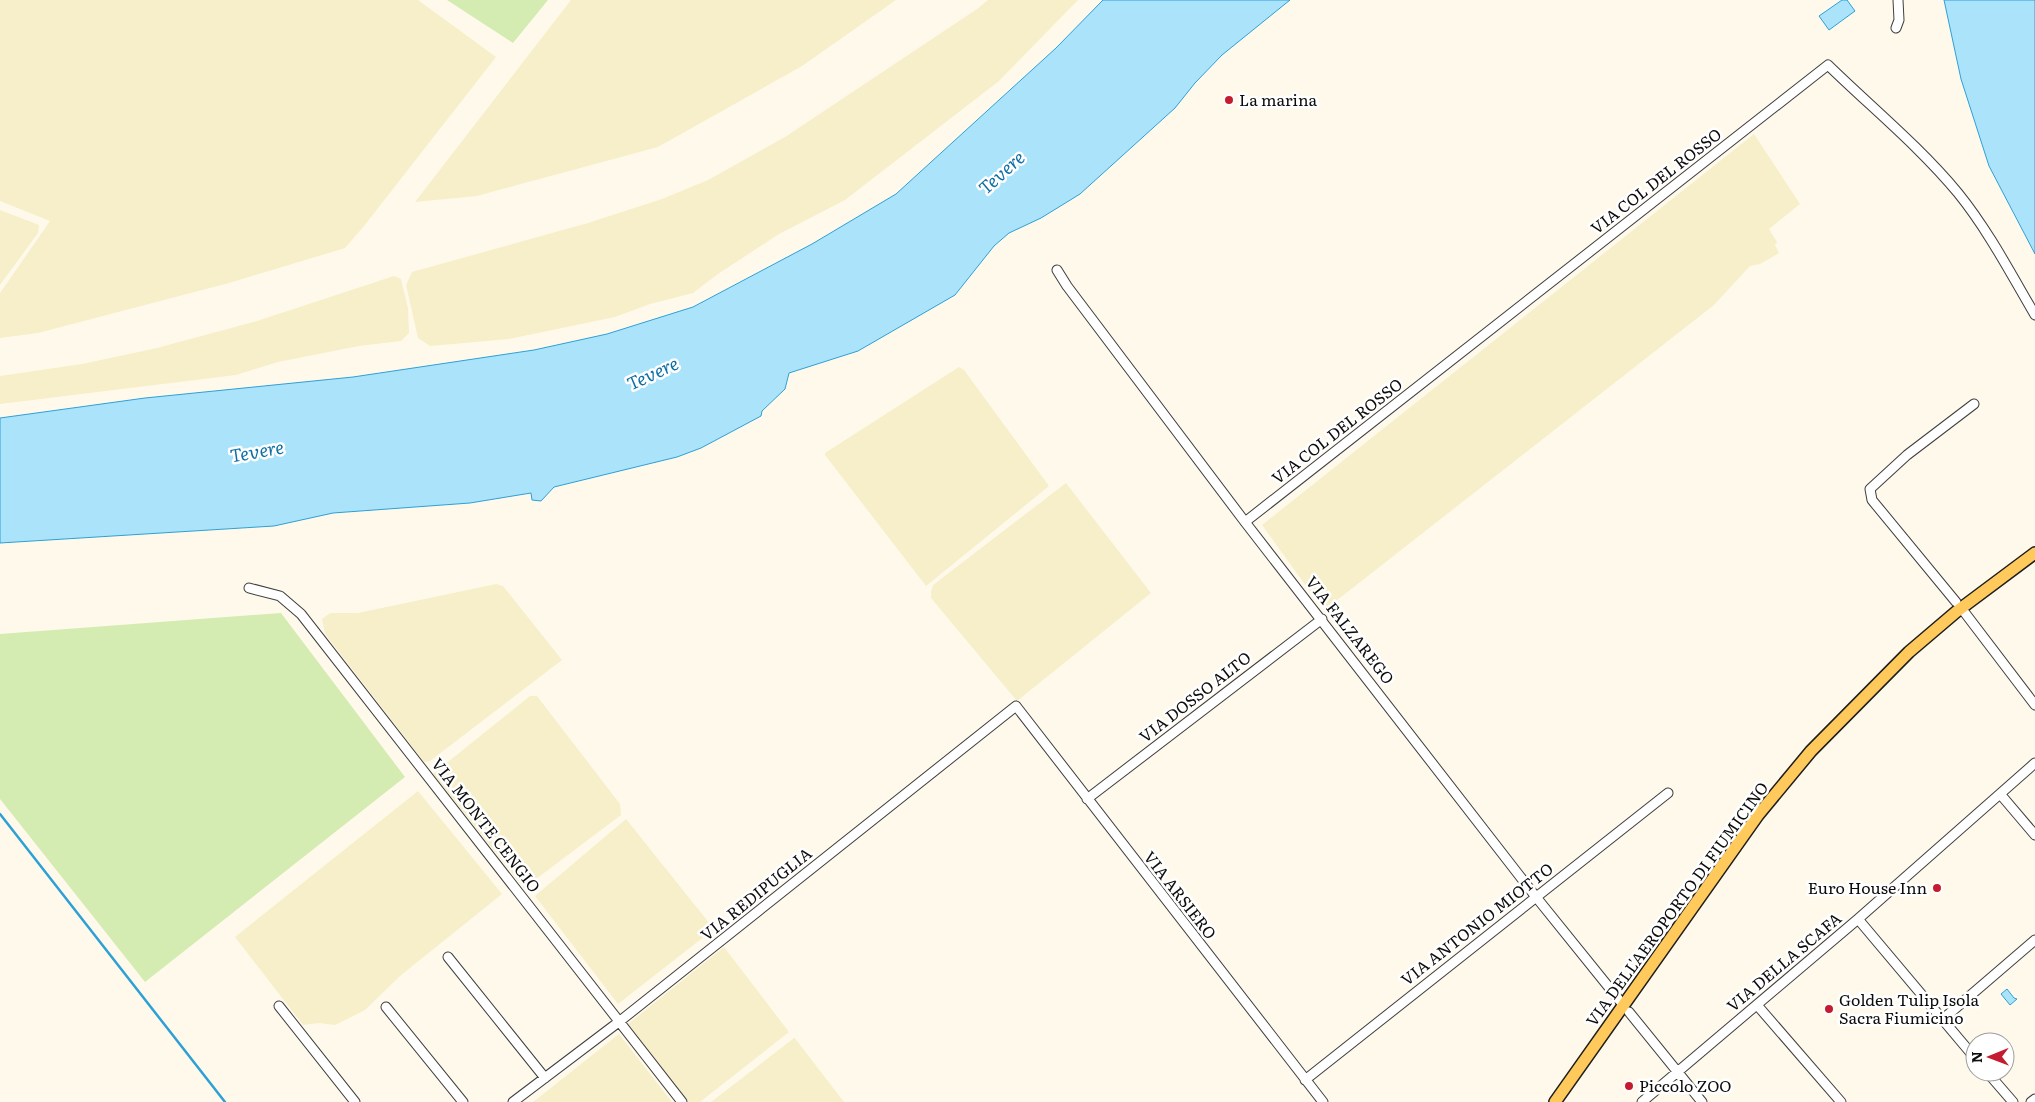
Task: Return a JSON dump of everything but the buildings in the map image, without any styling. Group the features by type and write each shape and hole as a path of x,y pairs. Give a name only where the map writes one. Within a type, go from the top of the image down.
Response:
{"main road":[{"name":"VIA DELL'AEROPORTO DI FIUMICINO","path":"1555,1102 1626,1009 1758,815 1811,752 1909,652 1956,612 2035,553"}],"street":[{"path":"1896,28 1899,20 1898,0"},
{"name":"VIA COL DEL ROSSO","path":"1246,522 1828,65 1932,164 1957,193 2003,260 2035,315"},
{"name":"VIA FALZAREGO","path":"1057,270 1066,286 1246,522 1536,897 1702,1102"},
{"path":"1956,602 1872,500 1870,489 1907,455 1974,404"},
{"name":"VIA MONTE CENGIO","path":"249,588 280,596 301,614 682,1102"},
{"path":"1965,613 2035,705"},
{"name":"VIA DOSSO ALTO","path":"1087,799 1322,619"},
{"name":"VIA REDIPUGLIA","path":"513,1102 620,1021 1016,706"},
{"name":"VIA ARSIERO","path":"1016,706 1323,1102"},
{"name":"VIA DELLA SCAFA","path":"1642,1102 1858,919 2001,795 2035,763"},
{"name":"VIA ANTONIO MIOTTO","path":"1305,1080 1668,793"},
{"path":"2001,795 2035,836"},
{"path":"1858,919 1965,1046"},
{"path":"1943,1019 2035,940"},
{"path":"448,957 545,1078"},
{"path":"1757,1005 1841,1102"},
{"path":"279,1006 355,1102"},
{"path":"386,1007 463,1102"},
{"path":"1995,1082 2012,1102"},
{"path":"2031,1102 2035,1099"}],"shaded area":[{"path":"0,0 418,0 496,57 345,248 229,283 38,333 0,338 0,293 50,221 0,201"},
{"path":"571,0 896,0 802,66 658,147 477,196 415,202"},
{"path":"988,0 1078,0 999,81 845,200 779,234 718,274 693,293 650,304 615,317 509,339 430,346 418,338 406,285 412,272 588,223 662,199 708,180 785,137"},
{"path":"1754,134 1800,204 1769,229 1777,242 1775,245 1779,253 1760,264 1750,266 1714,305 1327,608 1319,604 1262,525"},
{"path":"0,210 39,225 38,233 0,285"},
{"path":"394,276 401,279 408,308 409,333 401,341 359,346 278,362 236,375 0,404 0,376 82,364 157,348 257,321"},
{"path":"959,367 964,370 1049,486 926,586 825,453"},
{"path":"1066,483 1151,593 1017,701 931,598 931,592 933,585"},
{"path":"496,584 503,586 562,660 430,761 424,762 325,634 322,619 330,613 358,613"},
{"path":"530,696 537,696 620,804 621,815 524,888 433,774"},
{"path":"418,791 502,894 400,976 365,1010 335,1025 319,1023 303,1025 235,937"},
{"path":"626,819 714,929 618,1004 535,896"},
{"path":"724,947 789,1032 700,1102 689,1102 628,1024"},
{"path":"619,1034 672,1102 533,1102"},
{"path":"794,1038 844,1102 711,1102"}],"green space":[{"path":"447,0 548,0 513,43"},
{"path":"281,613 405,777 145,982 0,799 0,634"}],"water":[{"name":"Tevere","path":"1103,0 1290,0 1222,55 1195,83 1175,108 1080,194 1041,218 1009,233 994,246 955,295 858,351 789,373 785,389 762,411 761,416 701,448 677,457 554,487 541,501 532,500 531,493 470,503 333,513 274,526 0,543 0,418 145,398 353,377 534,350 607,334 693,307 812,244 896,194 1056,48"},
{"path":"1842,0 1847,0 1855,11 1829,30 1819,16"},
{"path":"1944,0 2035,0 2035,254 1989,166 1961,79"},
{"path":"2007,989 2017,999 2010,1005 2001,994"}],"waterway":[{"path":"0,814 225,1102"}],"place":[{"name":"La marina","path":"1229,100"},
{"name":"Euro House Inn","path":"1937,888"},
{"name":"Golden Tulip Isola Sacra Fiumicino","path":"1829,1009"},
{"name":"Piccolo ZOO","path":"1629,1086"}]}
